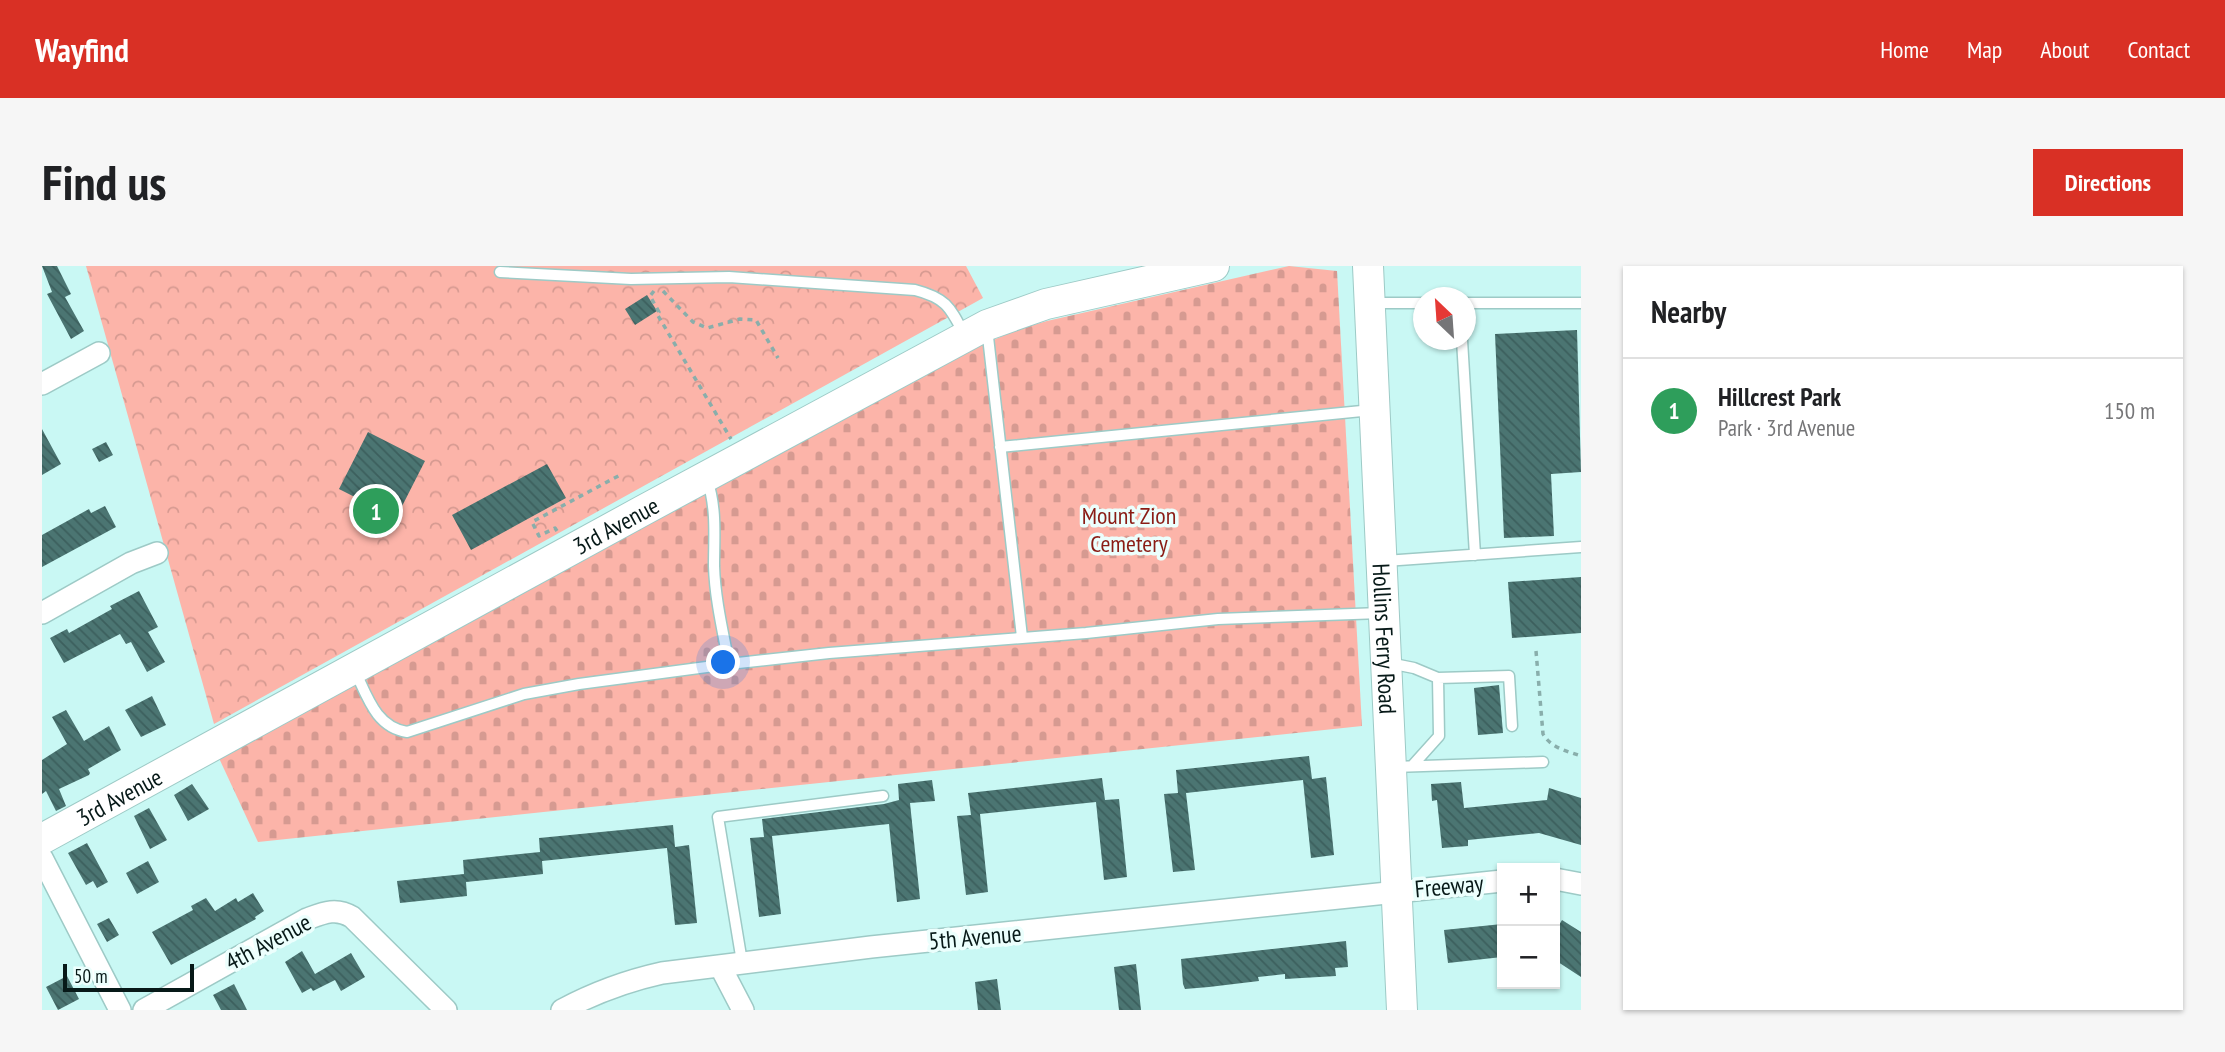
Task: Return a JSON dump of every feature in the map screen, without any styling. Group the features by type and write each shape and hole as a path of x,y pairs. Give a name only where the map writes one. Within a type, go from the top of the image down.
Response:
{"street":[{"name":"3rd Avenue","path":"42,839 976,331 1045,304 1213,266"},
{"name":"Hollins Ferry Road","path":"1368,266 1386,663 1401,767 1396,891 1402,1010"},
{"path":"42,384 99,353"},
{"path":"42,613 131,564 157,553"},
{"path":"42,859 120,1010"},
{"path":"1560,880 1581,884"},
{"name":"Freeway","path":"1396,891 1497,881"},
{"name":"5th Avenue","path":"562,1010 600,991 662,973 1396,891"},
{"name":"4th Avenue","path":"144,1010 307,919 333,911 344,911 352,916 446,1010"},
{"path":"720,966 743,1010"}],"lane":[{"path":"500,272 631,279 729,277 915,289 944,300 976,331 1000,447 1022,637"},
{"path":"1370,303 1413,303"},
{"path":"1476,303 1581,303"},
{"path":"1463,350 1475,555"},
{"path":"1000,447 1375,409"},
{"path":"707,477 714,505 714,567 718,606 729,664"},
{"path":"1382,561 1581,547"},
{"path":"354,669 378,716 393,730 407,732 524,694 729,664 1219,619 1384,613"},
{"path":"1386,663 1414,668 1438,677 1509,676 1512,726"},
{"path":"1401,767 1439,736 1438,677"},
{"path":"1401,767 1543,762"},
{"path":"742,962 718,817 883,796"}],"path":[{"path":"733,443 671,338 650,296 657,287 693,322 707,328 740,319 756,320 778,358"},
{"path":"559,536 555,528 539,536 532,522 622,474"},
{"path":"1536,651 1543,734 1555,747 1581,757"}],"green space":[{"path":"86,266 966,266 983,298 214,724"},
{"name":"Mount Zion Cemetery","path":"1289,266 1337,271 1362,726 258,842 218,756 971,350 1016,330 1047,321"}],"building":[{"path":"42,266 57,266 71,294 65,297 84,331 71,339 47,294 52,292"},
{"path":"647,295 657,311 635,325 625,309"},
{"path":"1577,330 1581,472 1551,474 1554,536 1504,538 1495,334"},
{"path":"42,429 61,464 42,475"},
{"path":"368,432 425,461 396,518 339,489"},
{"path":"106,442 113,455 99,462 92,449"},
{"path":"547,464 566,498 471,550 452,515"},
{"path":"105,506 116,527 42,567 42,535 89,509 91,513"},
{"path":"1581,577 1581,633 1512,638 1508,582"},
{"path":"139,591 158,627 148,632 165,662 147,672 131,642 126,644 120,634 64,663 50,638 67,629 69,633"},
{"path":"1499,685 1503,733 1478,735 1474,688"},
{"path":"152,696 166,725 141,737 125,710"},
{"path":"66,710 84,741 109,726 121,750 88,769 89,775 59,789 66,806 56,811 46,791 42,794 42,760 67,744 52,717"},
{"path":"1309,756 1312,779 1326,777 1334,855 1311,858 1303,780 1186,793 1195,870 1173,872 1164,794 1178,793 1176,770"},
{"path":"1102,778 1105,800 1119,799 1127,877 1104,880 1096,802 980,814 988,892 966,895 957,816 971,815 968,793"},
{"path":"932,780 935,801 910,803 920,899 897,902 889,824 772,836 781,914 759,917 750,838 764,837 762,819 884,804 899,800 898,784"},
{"path":"1461,782 1464,808 1547,800 1549,788 1581,798 1581,845 1539,833 1468,840 1468,846 1442,848 1437,800 1432,801 1431,784"},
{"path":"192,784 209,809 188,821 174,795"},
{"path":"149,808 167,840 150,849 134,816"},
{"path":"673,825 675,847 689,845 697,923 675,925 667,848 542,861 543,874 466,882 467,896 400,903 397,881 464,874 463,860 540,852 539,838"},
{"path":"87,843 108,882 97,888 93,881 86,885 68,853"},
{"path":"148,861 159,882 137,894 126,873"},
{"path":"253,893 264,911 255,917 256,919 171,965 152,932 193,910 191,906 206,898 215,911 236,898 238,902"},
{"path":"109,918 119,935 107,942 97,924"},
{"path":"1562,920 1581,932 1581,977 1560,963"},
{"path":"1497,925 1497,958 1448,963 1444,930"},
{"path":"1346,941 1348,967 1335,968 1336,976 1285,979 1285,974 1258,977 1259,981 1185,989 1183,984 1181,959"},
{"path":"302,951 315,974 351,953 365,977 341,991 335,980 313,991 311,988 302,993 285,962"},
{"path":"1136,964 1141,1010 1119,1010 1114,967"},
{"path":"67,976 79,999 58,1010 46,987"},
{"path":"997,979 1001,1010 978,1010 975,982"},
{"path":"234,984 247,1010 221,1010 213,995"}],"place":[{"name":"Hillcrest Park","path":"376,511"}]}
